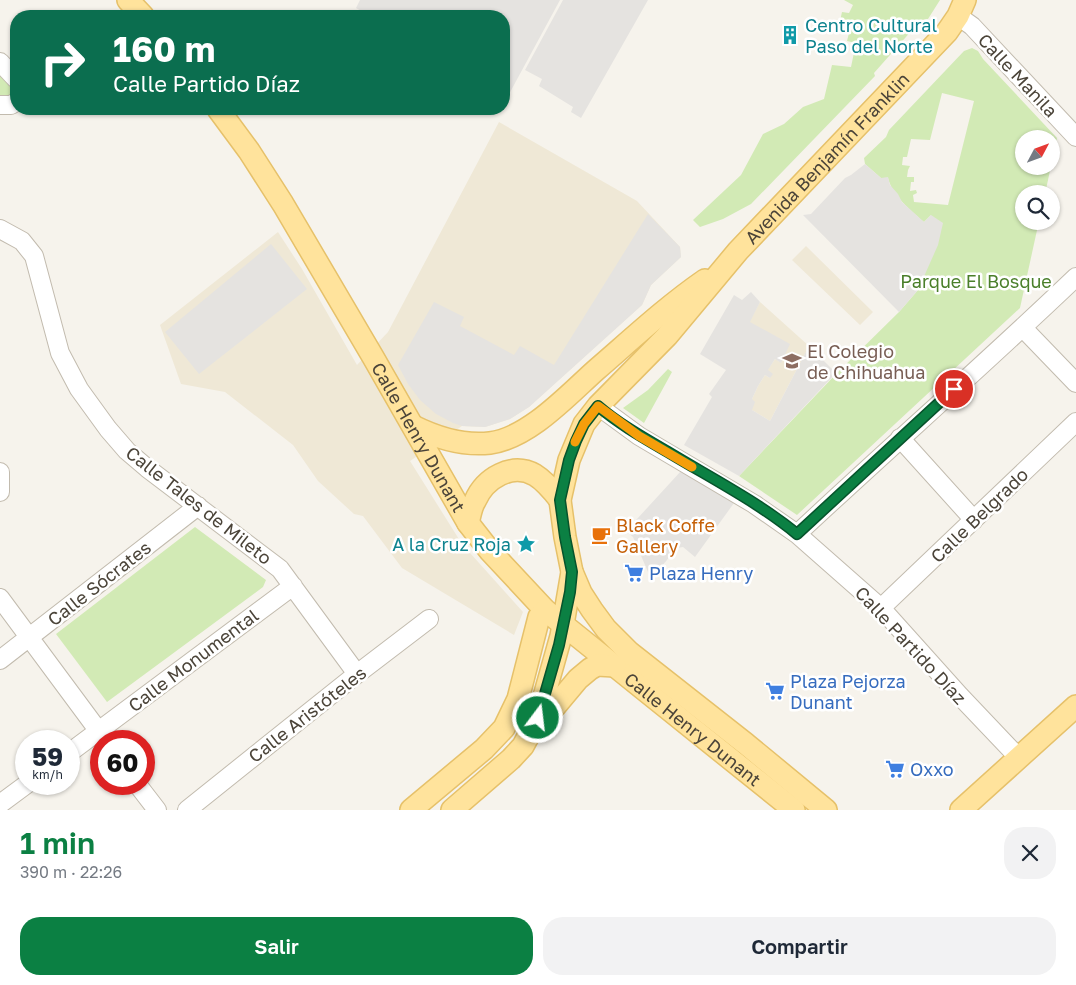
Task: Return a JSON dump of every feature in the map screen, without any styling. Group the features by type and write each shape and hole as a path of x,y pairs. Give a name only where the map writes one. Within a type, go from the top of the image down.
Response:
{"main road":[{"path":"128,0 137,10"},
{"name":"Avenida Benjamín Franklin","path":"724,267 947,32 962,8"},
{"name":"Calle Henry Dunant","path":"222,115 249,151 288,212 468,523 490,551 545,610 794,810"},
{"path":"452,810 523,746 538,718 563,625 572,572 560,500 569,460 584,424 598,406 667,336 724,267"},
{"path":"413,426 435,436 460,442 492,443 511,438 542,418 679,298 724,267"},
{"path":"468,523 475,500 484,486 494,477 510,471 524,471 536,476 560,500"},
{"name":"Calle Henry Dunant","path":"572,572 581,593 597,617 629,652 826,810"},
{"path":"410,810 484,749 504,728 518,699 539,617 545,610"},
{"path":"538,718 552,710 578,679 590,669 597,665 615,666"},
{"path":"961,810 1076,706"}],"street":[{"name":"Calle Manila","path":"962,8 972,26 1075,134"},
{"path":"0,62 10,73"},
{"name":"Calle Tales de Mileto","path":"0,229 22,241 34,256 60,353 75,383 108,429 127,451 147,468 280,569 357,674"},
{"path":"797,534 900,438 1023,328 1076,277"},
{"path":"1023,328 1076,383"},
{"name":"Calle Partido Díaz","path":"598,406 639,436 754,504 797,534 881,608 1019,758"},
{"name":"Calle Belgrado","path":"881,608 1076,422"},
{"path":"900,438 974,520"},
{"path":"0,472 0,492"},
{"name":"Calle Sócrates","path":"0,660 198,506"},
{"name":"Calle Monumental","path":"110,730 293,586"},
{"path":"0,598 98,730"},
{"name":"Calle Aristóteles","path":"187,810 429,619"},
{"path":"0,804 15,793"},
{"path":"145,795 157,810"}],"shaded area":[{"path":"360,0 560,0 510,92 510,10 360,10 356,8"},
{"path":"563,0 648,0 581,118 571,112 573,107 539,86 542,79 525,70"},
{"path":"499,122 637,201 680,247 681,257 651,285 642,305 529,407 510,419 485,427 462,426 410,461 462,544 523,612 514,635 402,568 363,516 354,514 318,481 293,445 225,392 181,384 160,325 278,232 302,269 357,365 388,332"},
{"path":"865,164 881,178 888,177 890,185 902,202 924,222 931,215 943,223 938,245 918,290 899,312 803,215 811,214 845,178"},
{"path":"648,214 680,247 681,257 651,285 642,305 529,407 510,419 485,427 462,426 436,414 420,400 408,384 398,365 434,302 464,317 460,326 514,355 520,346 554,365"},
{"path":"271,244 307,289 199,374 165,332"},
{"path":"806,246 873,312 860,325 792,260"},
{"path":"751,292 760,302 750,322 790,344 781,363 775,359 768,370 773,374 770,378 765,375 758,386 752,399 755,402 752,410 770,421 809,346 836,373 739,476 684,445 712,397 709,394 726,370 700,354 734,295 742,300"},
{"name":"El Colegio de Chihuahua","path":"760,302 809,346 770,421 752,410 752,399 758,386 765,375 770,378 767,371 775,359 780,362 749,322"},
{"path":"681,471 734,503 695,557 683,547 677,548 651,579 633,537 626,531"}],"green space":[{"path":"844,0 940,0 928,19 921,20 874,73 875,76 751,204 723,219 700,227 693,220 741,175 763,134 784,124 803,107 824,99 832,65 851,67 856,43 847,41 851,25 840,21 842,12 849,13 853,5"},
{"name":"Parque El Bosque","path":"972,48 978,51 983,59 1050,130 1015,130 1015,175 1049,175 1047,185 1015,185 1015,230 1037,230 1020,308 797,515 739,476 836,374 899,312 918,290 931,215 924,222 908,208 893,190 888,178 881,178 865,164 864,158 886,137 889,130 964,51","holes":["942,93 974,101 948,205 914,202 913,195 917,193 916,190 910,191 911,182 914,182 914,177 907,177 910,166 902,165 903,157 907,157 911,139 930,140"]},
{"path":"0,73 10,82 10,96 0,98"},
{"path":"668,369 672,372 644,423 623,408 648,390"},
{"path":"195,527 266,580 263,587 107,702 56,634"}],"slow traffic":[{"path":"575,442 584,424 598,406 639,436 692,467"}],"place":[{"name":"Centro Cultural Paso del Norte","path":"790,35"},
{"name":"El Colegio de Chihuahua","path":"792,361"},
{"name":"Black Coffe Gallery","path":"601,535"},
{"name":"A la Cruz Roja","path":"526,544"},
{"name":"Plaza Henry","path":"634,573"},
{"name":"Plaza Pejorza Dunant","path":"775,691"},
{"name":"Oxxo","path":"895,769"}],"route":[{"path":"538,718 559,645 570,592 572,572 560,500 569,460 576,441 584,424 598,406 639,436 754,504 797,534 954,389"}]}
